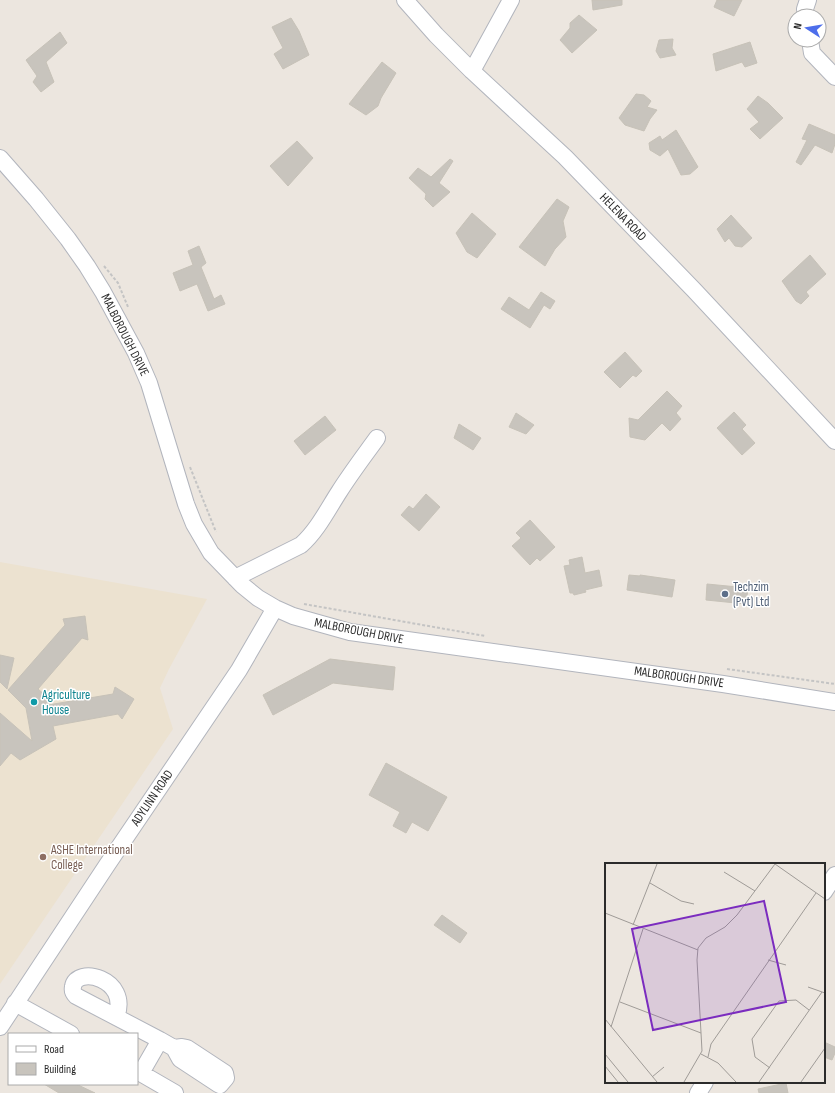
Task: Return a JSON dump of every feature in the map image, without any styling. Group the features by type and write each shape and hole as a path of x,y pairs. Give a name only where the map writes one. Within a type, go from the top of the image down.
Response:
{"street":[{"name":"HELENA ROAD","path":"405,0 436,35 472,71 570,162 694,290 835,441"},
{"path":"472,71 511,0"},
{"path":"811,48 812,53 835,77"},
{"name":"MALBOROUGH DRIVE","path":"0,158 36,199 68,240 87,266 103,292 136,352 149,383 186,504 194,524 211,554 242,585 258,598 292,616 350,632 685,678 835,702"},
{"path":"235,578 301,545 315,529 352,471 377,438"},
{"name":"ADYLINN ROAD","path":"0,1027 107,865 239,670 275,608"},
{"path":"825,890 835,874"},
{"path":"15,1003 69,1033"},
{"path":"116,1017 174,1048"},
{"path":"160,1040 139,1072 175,1093"},
{"path":"698,1093 704,1083"}],"path":[{"path":"103,265 118,283 130,311"},
{"path":"188,460 216,532"},
{"path":"302,603 491,637"},
{"path":"726,669 835,684"}],"shaded area":[{"name":"ASHE International College","path":"0,562 207,599 160,688 173,729 0,984"}],"building":[{"path":"592,0 622,0 622,5 593,10"},
{"path":"717,0 742,0 734,16 714,7"},
{"path":"579,15 597,30 572,53 560,40 570,28 570,23"},
{"path":"291,18 299,31 309,55 283,69 274,54 283,48 272,27"},
{"path":"60,32 67,43 46,62 54,82 41,92 33,82 37,76 26,60"},
{"path":"673,39 672,48 676,55 660,58 656,51 659,40"},
{"path":"750,42 757,63 745,67 742,62 716,71 713,54"},
{"path":"382,62 396,73 378,106 366,115 349,104"},
{"path":"636,94 644,95 651,101 647,107 657,110 650,119 644,131 625,125 619,118"},
{"path":"758,96 768,103 783,118 760,139 750,129 759,122 747,109"},
{"path":"809,124 835,135 835,144 832,153 815,145 801,165 796,162 807,140 802,139"},
{"path":"676,130 698,167 690,174 681,175 668,149 660,156 650,150 649,143 660,136 662,140"},
{"path":"297,141 313,158 288,186 270,166"},
{"path":"450,159 453,161 439,183 450,192 433,207 425,199 426,194 409,178 418,168 431,177"},
{"path":"557,199 569,207 563,221 566,237 555,249 545,266 519,247"},
{"path":"472,213 496,234 477,258 467,252 456,233"},
{"path":"731,215 752,238 742,247 735,246 729,238 725,242 717,229"},
{"path":"199,246 206,263 201,267 214,299 221,295 225,304 208,311 197,284 180,291 173,273 193,265 188,251"},
{"path":"810,255 826,274 806,292 809,296 801,304 796,301 782,281"},
{"path":"541,292 555,301 550,309 544,305 530,328 501,309 509,297 529,310"},
{"path":"625,352 642,371 636,377 633,375 620,388 604,372"},
{"path":"667,391 682,406 676,413 681,419 670,431 662,423 645,440 630,437 629,418 638,420"},
{"path":"734,412 746,425 742,429 755,443 742,455 717,428"},
{"path":"516,413 534,425 526,434 509,427"},
{"path":"325,416 336,430 305,455 294,441"},
{"path":"459,424 481,438 473,450 454,438"},
{"path":"426,494 440,507 419,531 401,515 409,506 413,509"},
{"path":"530,520 555,547 540,561 537,558 530,565 512,546 521,538 516,533"},
{"path":"582,557 585,573 599,570 602,586 585,590 586,592 574,595 573,593 570,593 564,566 570,565 569,560"},
{"path":"629,575 675,580 672,597 627,590"},
{"path":"707,584 748,588 746,604 706,600"},
{"path":"85,616 88,640 82,638 38,689 46,696 48,705 113,694 115,687 134,699 122,719 118,714 53,726 56,739 20,760 11,753 0,766 0,713 32,741 26,708 8,690 65,625 63,619"},
{"path":"0,655 14,658 7,689 0,682"},
{"path":"330,659 395,667 393,690 333,683 273,715 263,695"},
{"path":"386,763 447,797 428,831 412,822 406,833 393,826 400,812 369,795"},
{"path":"442,915 467,933 460,943 434,925"},
{"path":"825,1042 835,1047 835,1053 832,1060 825,1057"},
{"path":"786,1083 788,1093 759,1093 758,1089"},
{"path":"46,1085 78,1085 95,1093 59,1093"}],"place":[{"name":"Techzim (Pvt) Ltd","path":"725,594"},
{"name":"Agriculture House","path":"34,702"},
{"name":"ASHE International College","path":"43,857"}]}
